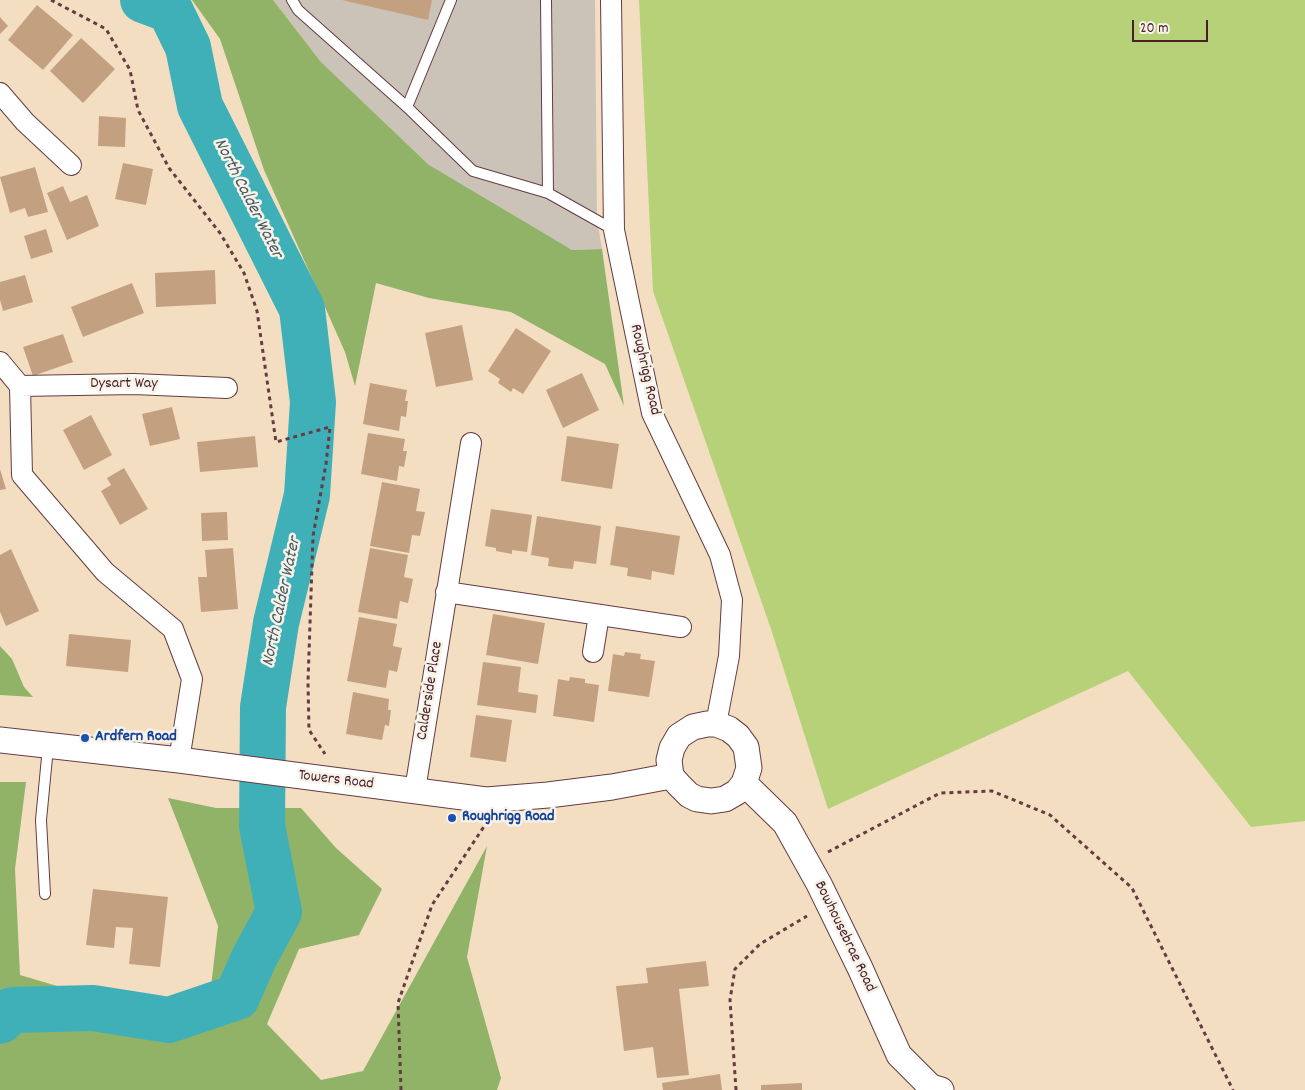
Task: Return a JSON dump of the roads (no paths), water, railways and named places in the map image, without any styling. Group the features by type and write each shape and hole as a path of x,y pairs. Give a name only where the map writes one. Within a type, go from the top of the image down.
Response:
{"street":[{"name":"Roughrigg Road","path":"611,0 614,230 652,413 720,555 732,600 729,656 716,724"},
{"path":"0,93 25,122 71,165"},
{"path":"0,362 20,386 22,475 104,572 174,629 192,679 179,760"},
{"name":"Dysart Way","path":"20,386 134,384 227,388"},
{"name":"Calderside Place","path":"415,790 471,443"},
{"path":"446,592 681,627"},
{"path":"594,652 599,615"},
{"path":"716,724 729,729 738,736 746,747 749,768 744,784 737,792 725,799 711,801 697,799 689,795 671,776 669,760 672,748 679,736 693,727 716,724"},
{"name":"Towers Road","path":"0,740 179,760 486,800 548,796 671,776"},
{"name":"Bowhousebrae Road","path":"744,784 785,823 860,968 899,1055 931,1087 940,1090"}],"lane":[{"path":"292,0 298,10 407,107 473,171 548,193 614,230"},
{"path":"407,107 451,0"},
{"path":"546,0 548,193"},
{"path":"45,894 41,820 48,746"}],"waterway":[{"name":"North Calder Water","path":"0,1021 12,1010 93,1008 169,1020 237,997 254,958 279,912 262,826 263,707 276,623 307,495 313,402 302,309 200,106 188,47 170,10 143,0"}],"place":[{"name":"Ardfern Road","path":"85,738"},
{"name":"Roughrigg Road","path":"452,818"}]}
